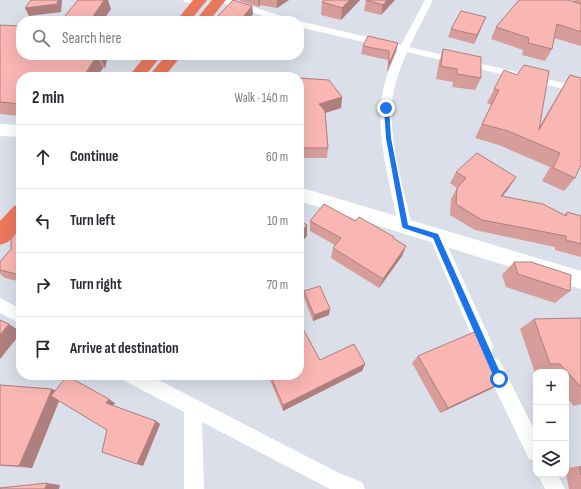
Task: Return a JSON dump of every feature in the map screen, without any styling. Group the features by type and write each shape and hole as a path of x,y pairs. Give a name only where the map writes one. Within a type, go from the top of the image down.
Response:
{"highway":[{"path":"206,16 219,0"},
{"path":"186,16 196,1"},
{"path":"140,72 150,60"},
{"path":"160,72 170,60"},
{"path":"13,242 16,231"}],"street":[{"path":"222,0 272,16"},
{"path":"405,226 389,138 386,108 389,88 403,48 429,0"},
{"path":"304,25 581,90"},
{"path":"0,130 16,131"},
{"path":"304,196 581,280"},
{"path":"436,236 499,379 533,446"},
{"path":"0,305 16,313"},
{"path":"140,380 336,482 355,489"},
{"path":"193,408 194,489"},
{"path":"549,477 555,489"}],"building":[{"path":"31,0 58,0 57,4 25,8"},
{"path":"78,0 104,0 93,16 65,16"},
{"path":"233,0 252,6 244,16 218,16"},
{"path":"324,0 350,0 342,8 322,2"},
{"path":"366,0 387,0 383,5"},
{"path":"519,0 568,0 581,4 581,32 557,24 552,49 528,43 529,38 496,27"},
{"path":"461,11 486,17 477,35 451,29"},
{"path":"0,25 16,26 16,60 94,60 86,72 16,72 16,104 0,102"},
{"path":"368,36 398,43 389,64 389,51 363,46"},
{"path":"443,49 481,57 481,78 457,74 457,69 441,66"},
{"path":"524,65 549,71 539,130 570,75 581,78 581,165 575,178 553,168 560,153 508,131 482,124 499,90 494,89 504,70 517,75"},
{"path":"304,78 329,80 342,97 319,104 325,111 328,148 304,148"},
{"path":"477,153 516,177 501,196 543,204 566,216 567,212 581,216 581,244 566,240 566,236 482,220 456,204 457,188 466,178 456,172"},
{"path":"324,204 355,221 359,217 394,237 393,238 406,246 383,279 333,248 341,238 310,221"},
{"path":"16,233 16,274 0,270 0,262 11,249 11,239"},
{"path":"514,262 531,262 571,275 570,291 518,274"},
{"path":"320,286 330,309 314,315 304,291"},
{"path":"581,318 581,387 569,374 569,369 565,369 560,364 550,364 534,319"},
{"path":"0,320 9,324 0,335"},
{"path":"479,330 503,382 448,408 418,356"},
{"path":"304,331 320,360 354,344 365,364 283,405 272,380 304,380"},
{"path":"64,380 74,380 109,399 106,403 156,421 137,464 102,452 107,430 51,396"},
{"path":"0,385 52,389 19,466 0,465"},
{"path":"47,483 45,489 0,489 0,488"}],"route":[{"path":"386,108 389,138 405,226 436,236 499,379"}]}
